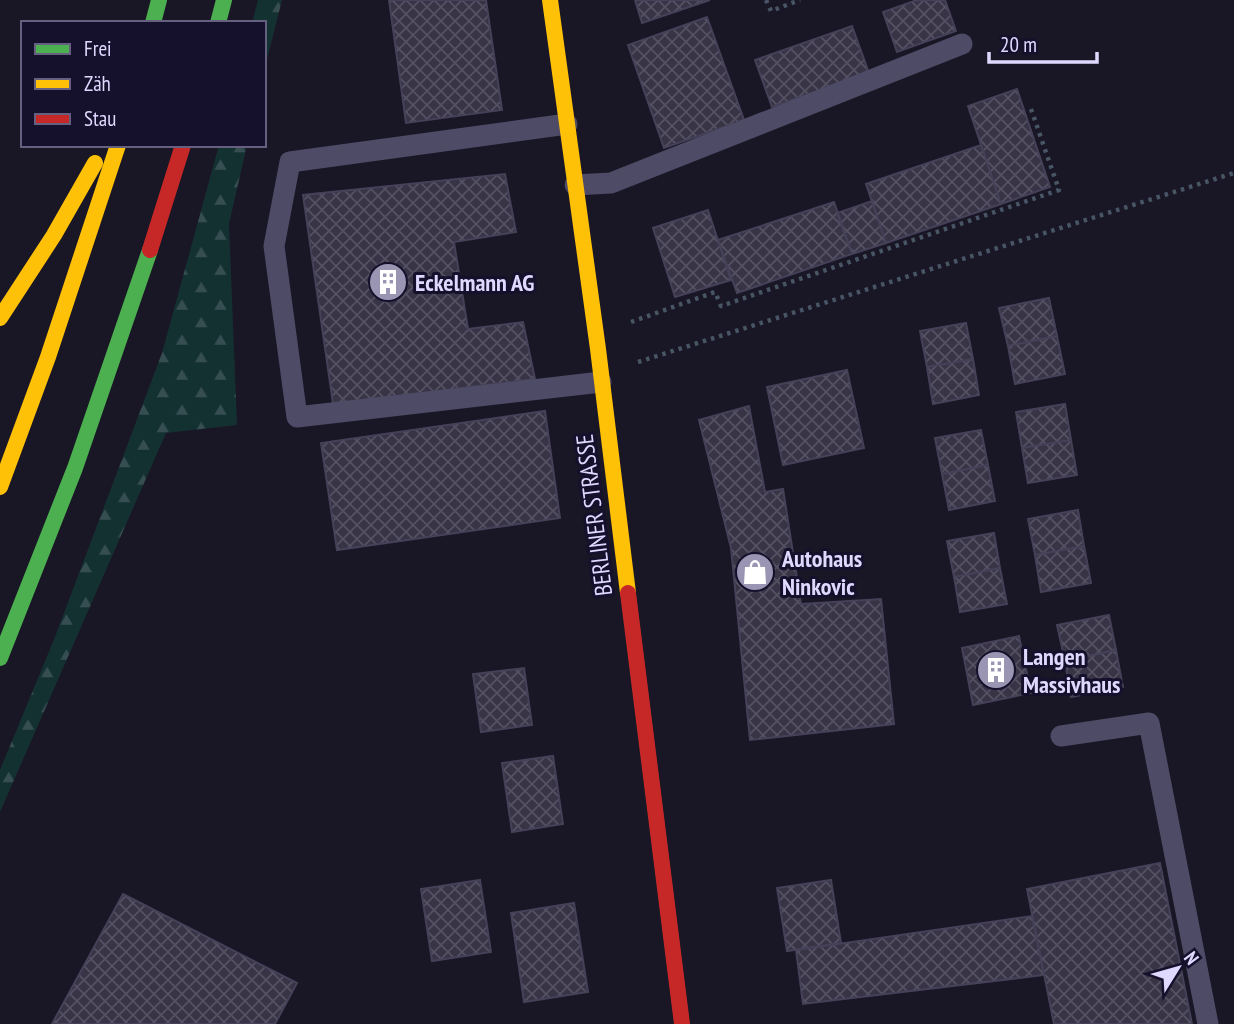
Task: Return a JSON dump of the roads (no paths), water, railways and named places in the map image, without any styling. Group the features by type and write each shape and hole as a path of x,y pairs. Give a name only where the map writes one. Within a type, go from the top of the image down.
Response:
{"main road":[{"path":"154,21 159,0"},
{"path":"219,21 224,0"},
{"name":"BERLINER STRASSE","path":"551,0 682,1024"},
{"path":"0,318 54,235 103,147"},
{"path":"0,487 48,357 117,147"},
{"path":"0,658 97,410 182,147"}],"lane":[{"path":"575,185 611,183 961,44"},
{"path":"567,124 290,162 274,246 298,417 601,382"},
{"path":"1061,736 1149,723 1208,1024"}],"place":[{"name":"Eckelmann AG","path":"388,282"},
{"name":"Autohaus Ninkovic","path":"755,572"},
{"name":"Langen Massivhaus","path":"996,670"}]}
